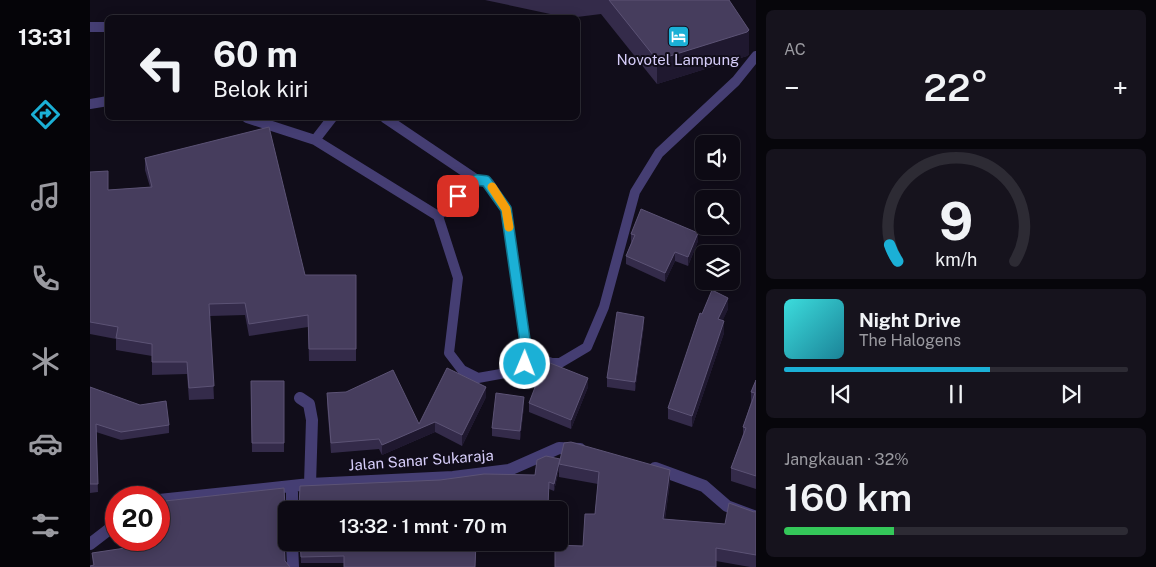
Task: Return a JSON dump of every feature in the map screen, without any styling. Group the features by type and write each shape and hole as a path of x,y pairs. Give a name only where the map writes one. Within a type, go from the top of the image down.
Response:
{"street":[{"path":"300,398 309,404 312,420 310,484"},
{"name":"Jalan Sanar Sukaraja","path":"170,499 310,484 453,477 509,470 559,448 572,447 590,451"},
{"path":"643,465 704,486 727,506 756,517"},
{"path":"292,486 292,501"},
{"path":"90,544 105,532"},
{"path":"292,551 293,567"}],"lane":[{"path":"90,27 105,28"},
{"path":"527,355 552,363 560,363 587,348 604,306 635,192 659,152 736,81 756,56"},
{"path":"90,104 105,102"},
{"path":"253,120 315,140 438,216 458,278 449,353 456,366 467,374 478,378 510,374 522,368 527,355 506,209 489,183 477,180 388,120"},
{"path":"315,140 330,120"},
{"path":"438,216 477,180"}],"building":[{"path":"609,0 729,0 749,30 657,60"},
{"path":"269,127 305,275 356,275 356,349 309,349 308,315 249,324 245,303 209,304 214,386 189,388 187,362 152,362 152,344 116,338 118,327 90,322 90,172 108,171 108,190 152,187 145,158"},
{"path":"641,209 695,232 695,235 697,235 688,257 675,252 665,273 626,256 635,235 631,234"},
{"path":"712,290 728,298 718,319 724,321 692,416 668,408 700,313 702,314"},
{"path":"617,312 644,317 635,382 607,378"},
{"path":"545,361 588,378 571,420 529,403"},
{"path":"447,368 486,387 462,435 435,422 382,445 379,439 331,443 327,393 346,392 393,370 419,424"},
{"path":"756,380 756,476 731,468 746,428 743,427 755,393 751,392"},
{"path":"251,381 284,381 284,443 252,443"},
{"path":"90,387 140,405 166,401 169,425 121,432 96,424 98,484 90,484"},
{"path":"496,393 524,397 520,431 492,428"},
{"path":"571,442 670,470 663,519 725,524 729,503 754,512 756,511 756,555 716,548 716,567 555,567 555,551 568,551 568,545 583,546 585,514 595,514 599,472 559,464 564,443"},
{"path":"546,456 560,459 554,484 549,482 548,501 299,501 300,486 440,480 484,474 535,475 537,460"},
{"path":"284,488 285,501 278,501 278,551 285,551 285,561 290,567 90,567 94,565 92,553 105,551 170,551 170,500"},
{"path":"301,551 476,551 475,567 344,567 344,556 301,557"}],"slow traffic":[{"path":"492,187 506,209 509,227"}],"place":[{"name":"Novotel Lampung","path":"678,36"}],"route":[{"path":"458,196 477,180 486,181 506,209 527,355 525,364"}]}
